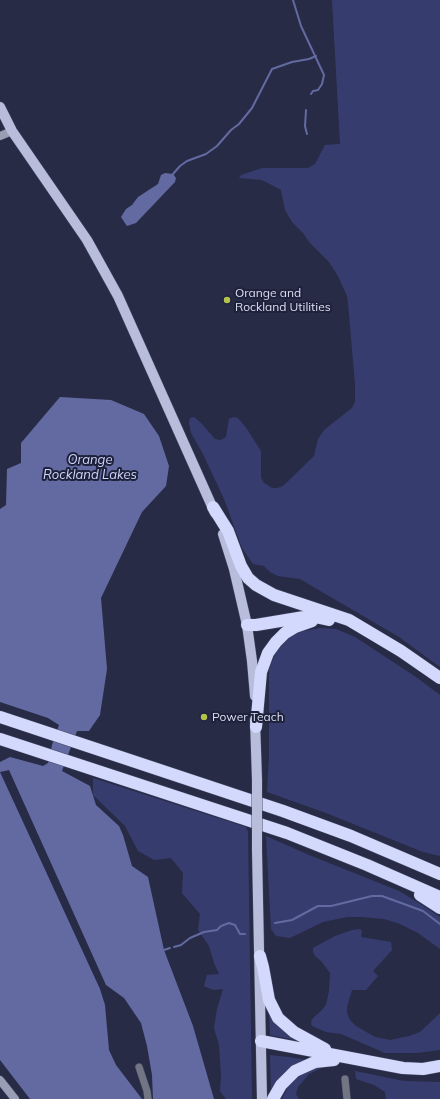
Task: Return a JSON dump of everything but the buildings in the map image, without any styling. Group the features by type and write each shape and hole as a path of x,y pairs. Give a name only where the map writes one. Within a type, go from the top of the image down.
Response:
{"highway":[{"path":"213,507 228,531 240,566 252,582 274,595 330,616 352,627 385,646 440,685"},
{"path":"256,727 261,672 265,659 272,647 280,638 295,627 330,616"},
{"path":"247,625 256,625 304,617 321,618 330,616 349,620 373,633 440,678"},
{"path":"0,717 283,810 329,827 440,874"},
{"path":"0,739 265,825 367,864 440,897"},
{"path":"395,854 440,868"},
{"path":"367,864 384,877 420,895 440,908"},
{"path":"260,956 265,973 269,1000 278,1018 294,1032 339,1058 404,1073 440,1075"},
{"path":"261,1043 339,1058 410,1069 440,1066"},
{"path":"273,1099 281,1085 295,1071 315,1062 339,1058"}],"main road":[{"path":"0,107 12,131 87,240 118,296 213,507 230,555 247,625 253,672 256,727 262,1099"}],"street":[{"path":"0,136 12,131"},
{"path":"140,1067 148,1099"},
{"path":"345,1079 347,1099"},
{"path":"0,1080 15,1099"}],"shaded area":[{"path":"332,0 440,0 440,667 399,637 300,579 278,576 270,572 264,566 253,564 242,548 224,499 202,452 191,433 189,423 190,418 194,417 215,439 221,440 226,437 229,419 233,417 238,418 261,451 261,478 264,483 272,488 277,488 283,486 314,456 318,439 324,430 352,408 355,402 355,384 348,303 347,296 338,276 329,262 292,222 285,210 281,190 262,180 239,178 241,175 262,168 308,168 315,164 325,145 340,144"},
{"path":"319,628 336,629 355,637 416,677 440,695 440,856 423,852 326,813 267,792 269,757 269,669 277,650 291,636 300,632"},
{"path":"93,778 246,827 248,832 252,1099 226,1099 220,1091 221,1077 219,1045 214,1028 217,1009 223,989 213,990 204,986 207,975 219,974 209,946 198,930 200,914 182,893 183,873 171,858 154,860 138,851 125,826 93,795"},
{"path":"266,836 399,891 422,905 440,917 440,949 418,933 400,924 384,919 362,917 347,917 323,922 290,938 276,936 271,929"},
{"path":"360,929 362,931 361,937 391,942 392,950 373,971 378,976 366,990 352,990 347,1007 347,1013 350,1020 356,1026 375,1037 390,1040 420,1032 440,1013 440,1050 417,1053 385,1053 341,1034 326,1032 312,1026 311,1022 313,1018 326,1005 329,991 330,973 322,962 315,956 313,948 335,936"},
{"path":"269,1010 305,1042 270,1035"},
{"path":"270,1055 288,1057 308,1060 271,1092"},
{"path":"325,1066 309,1074 298,1087 296,1094 299,1099 282,1099 289,1085 298,1076 313,1068"},
{"path":"355,1071 404,1081 440,1082 440,1099 386,1099 385,1092 374,1085 356,1079"}],"water":[{"path":"165,173 173,174 176,178 175,182 136,223 127,226 121,217 126,209 132,205 138,197 158,184 161,175"},
{"name":"Orange Rockland Lakes","path":"60,397 111,400 144,414 159,436 169,466 166,486 142,512 101,598 107,669 100,715 89,731 77,731 62,771 90,786 96,805 119,826 132,866 148,877 164,950 193,1026 214,1099 153,1099 152,1075 141,1023 124,998 106,985 9,770 0,772 0,762 10,757 43,766 48,763 59,725 48,718 0,702 0,509 6,505 7,469 21,463 21,443"},
{"path":"0,772 100,989 105,1005 109,1050 116,1065 142,1099 30,1099 0,1060"}],"waterway":[{"path":"293,0 301,26 324,75 322,84 318,90 313,91 311,94"},
{"path":"173,174 187,161 206,154 217,146 231,130 239,124 252,108 272,69 316,56"},
{"path":"306,110 305,126 307,134"},
{"path":"275,923 292,920 318,906 331,906 372,896 382,896 423,911 440,924"},
{"path":"174,947 181,945 190,938 204,932 217,930 221,926 229,923 235,925 240,934 245,934"},
{"path":"164,950 170,948"}],"place":[{"name":"Orange and Rockland Utilities","path":"227,300"},
{"name":"Power Teach","path":"204,717"}]}
